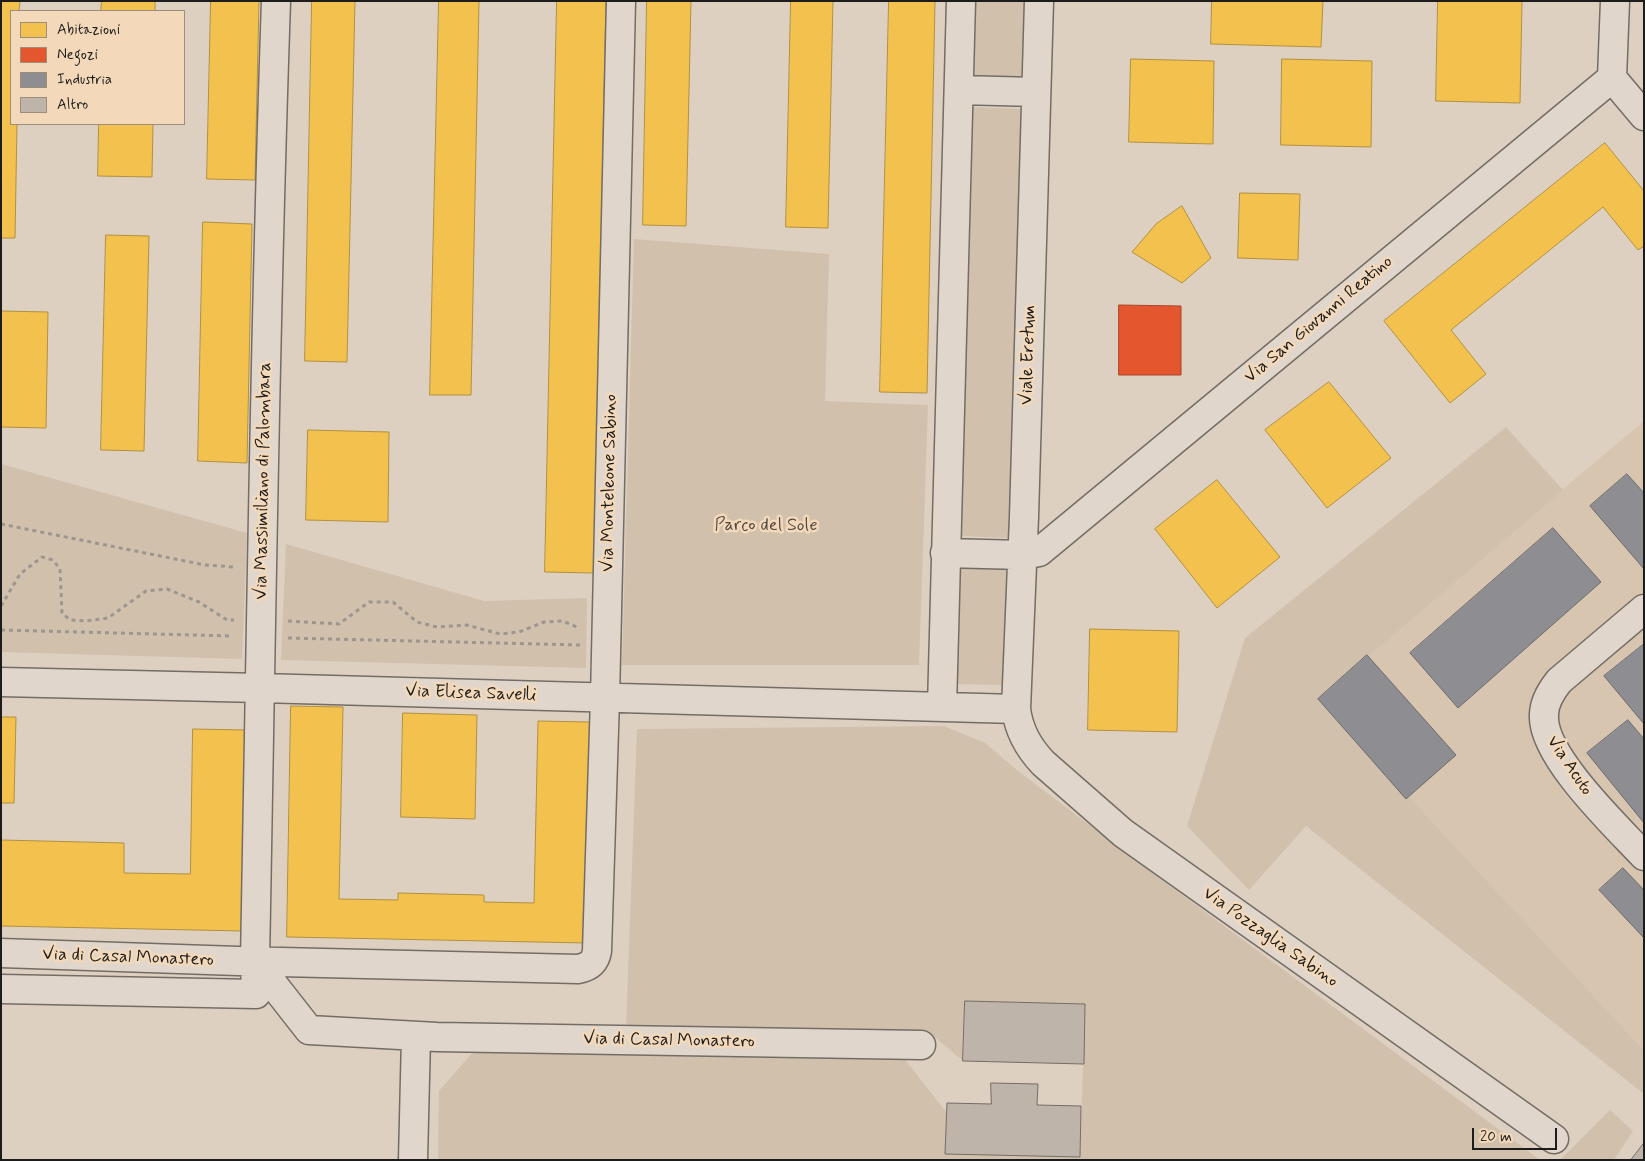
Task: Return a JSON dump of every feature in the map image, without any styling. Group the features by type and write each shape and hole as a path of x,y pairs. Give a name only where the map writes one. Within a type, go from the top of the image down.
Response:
{"street":[{"name":"Via Massimiliano di Palombara","path":"1,989 256,994 262,570 276,1"},
{"name":"Via Monteleone Sabino","path":"592,964 596,958 597,951 605,698 621,1"},
{"path":"942,707 961,1"},
{"name":"Viale Eretum","path":"1016,709 1023,555 1039,1"},
{"path":"1615,1 1612,78 1644,116"},
{"name":"Via San Giovanni Reatino","path":"1023,555 1039,552 1612,78"},
{"path":"960,90 1036,92"},
{"path":"946,552 1023,555"},
{"name":"Via Acuto","path":"1644,609 1559,681 1550,693 1543,716 1548,739 1570,773 1588,796 1644,856"},
{"name":"Via Elisea Savelli","path":"1,682 1016,709"},
{"name":"Via Pozzaglia Sabino","path":"1016,709 1023,734 1033,752 1123,833 1554,1139"},
{"name":"Via di Casal Monastero","path":"1,953 578,969 592,964"},
{"name":"Via di Casal Monastero","path":"255,961 309,1030 416,1037 921,1045"},
{"path":"413,1160 416,1037"}],"path":[{"path":"1,524 205,565 262,570"}],"shaded area":[{"path":"1644,421 1644,1052 1315,697"}],"green space":[{"path":"972,1 1025,1 1024,80 971,77"},
{"path":"971,107 1021,109 1009,538 958,536"},
{"name":"Parco del Sole","path":"634,239 829,254 825,401 928,405 919,665 622,665"},
{"path":"1506,427 1563,490 1318,699 1644,1051 1644,1094 1306,826 1249,890 1187,826 1245,638"},
{"path":"1,464 247,533 242,659 1,652"},
{"path":"286,544 484,601 587,598 586,668 281,660"},
{"path":"958,568 1007,569 1004,685 955,684"},
{"path":"944,726 985,743 1018,771 1169,885 1540,1160 438,1160 439,1091 473,1052 903,1057 947,1113 946,1154 1080,1157 1085,1004 965,1001 963,1061 930,1033 626,1029 637,729"},
{"path":"1610,1110 1633,1131 1614,1160 1560,1160"}],"building: Abitazioni":[{"path":"1,1 20,1 19,10 10,10 10,125 17,125 15,238 1,238"},
{"path":"102,1 155,1 155,10 101,10"},
{"path":"211,1 259,1 255,180 207,179"},
{"path":"312,1 355,1 347,362 305,361"},
{"path":"439,1 479,1 471,395 430,395"},
{"path":"557,1 606,1 594,573 545,572"},
{"path":"647,1 691,1 686,226 643,225"},
{"path":"791,1 833,1 828,228 786,227"},
{"path":"889,1 935,1 927,393 880,392"},
{"path":"1212,1 1323,1 1321,47 1211,44"},
{"path":"1438,1 1522,1 1520,103 1436,101"},
{"path":"1131,59 1214,61 1213,144 1129,142"},
{"path":"1282,59 1372,61 1371,147 1281,145"},
{"path":"99,125 153,125 152,177 98,176"},
{"path":"1605,143 1644,191 1644,246 1638,250 1603,207 1451,330 1486,374 1450,403 1384,321"},
{"path":"1240,193 1300,194 1298,260 1238,258"},
{"path":"1182,206 1211,258 1182,283 1132,252 1156,224"},
{"path":"203,222 252,224 247,463 198,461"},
{"path":"106,235 149,236 144,451 101,450"},
{"path":"1,311 48,312 46,428 1,427"},
{"path":"1329,382 1391,458 1327,508 1265,430"},
{"path":"308,430 389,432 388,522 306,520"},
{"path":"1217,480 1280,557 1217,608 1155,529"},
{"path":"1090,629 1179,631 1177,732 1088,730"},
{"path":"291,706 343,707 339,899 398,900 398,893 484,895 484,902 534,903 538,721 590,722 586,943 287,937"},
{"path":"403,713 477,715 475,819 401,817"},
{"path":"1,717 16,717 14,803 1,803"},
{"path":"193,729 247,730 243,931 1,926 1,840 124,843 124,873 190,874"}],"building: Negozi":[{"path":"1119,305 1181,306 1181,375 1119,375"}],"building: Industria":[{"path":"1627,474 1644,493 1644,569 1590,506"},
{"path":"1553,528 1601,582 1458,708 1410,653"},
{"path":"1644,644 1644,724 1604,676"},
{"path":"1367,655 1456,755 1406,799 1318,699"},
{"path":"1628,720 1644,739 1644,823 1587,753"},
{"path":"1623,868 1644,890 1644,938 1599,890"}],"building: Altro":[{"path":"965,1001 1085,1004 1084,1064 963,1061"},
{"path":"991,1083 1038,1084 1037,1105 1081,1106 1080,1157 945,1154 947,1103 991,1104"},
{"path":"1644,1143 1644,1160 1631,1160"}]}
